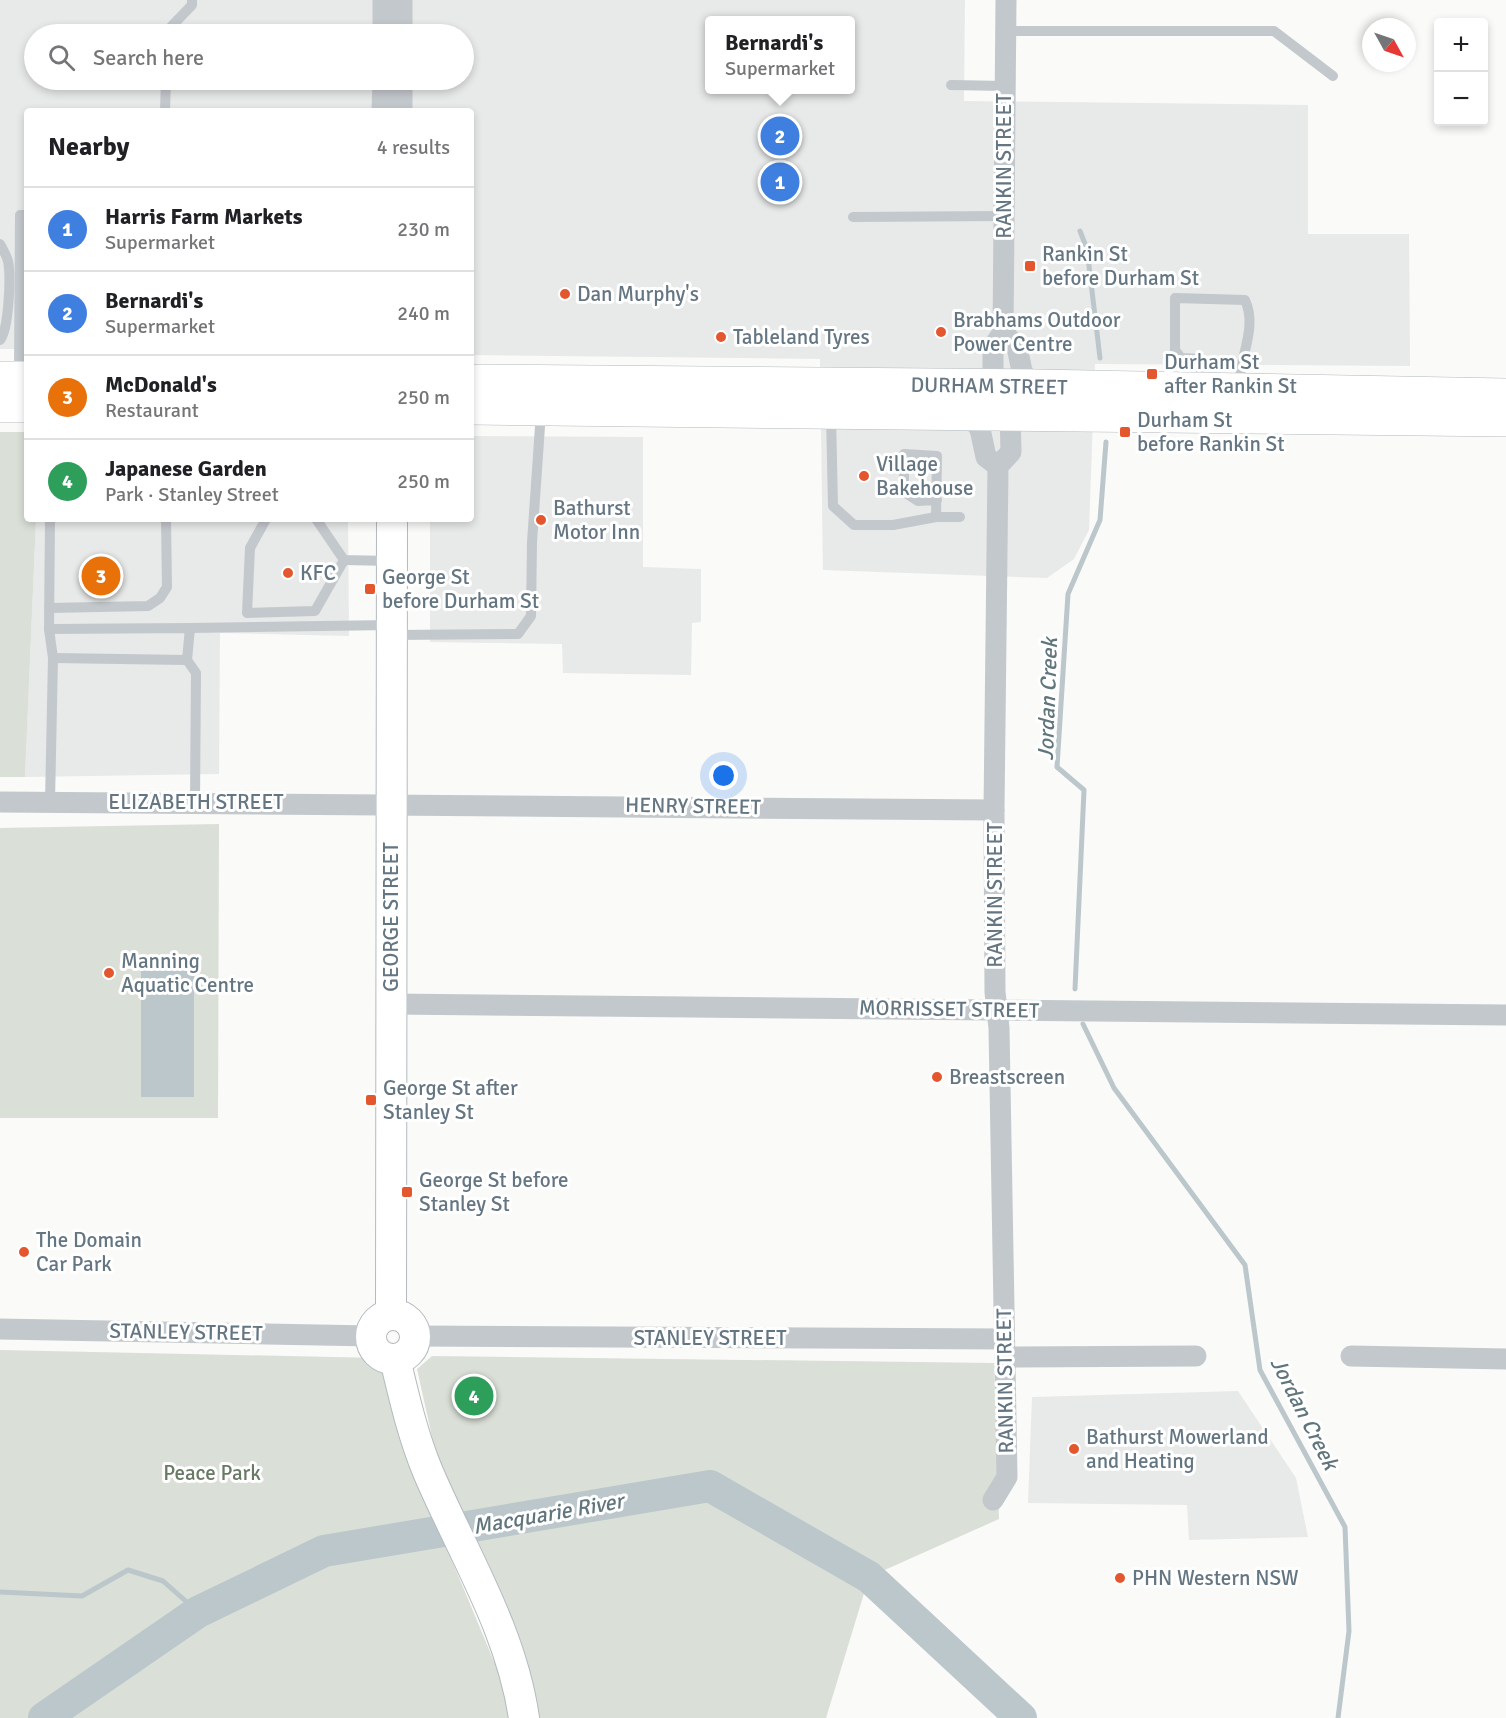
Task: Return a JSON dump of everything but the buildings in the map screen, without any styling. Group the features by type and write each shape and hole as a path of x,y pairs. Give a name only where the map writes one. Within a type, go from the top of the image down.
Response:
{"highway":[{"name":"DURHAM STREET","path":"474,381 1031,386 1506,395"},
{"name":"DURHAM STREET","path":"474,408 1506,420"}],"main road":[{"name":"GEORGE STREET","path":"381,1326 391,1004 392,522"},
{"path":"405,1318 411,1323 415,1336 407,1354 395,1359 381,1355 372,1343 381,1326 405,1318"},
{"path":"395,1359 414,1434 443,1503 483,1587 513,1664 524,1718"}],"street":[{"path":"383,0 383,24"},
{"path":"402,0 402,24"},
{"name":"RANKIN STREET","path":"993,1500 1007,1478 994,810 998,466 1011,452 1010,414 993,386 993,346 1003,333 1006,0"},
{"path":"382,108 383,90"},
{"path":"402,90 402,108"},
{"path":"1003,333 1017,347 1022,371 1031,386"},
{"path":"969,414 980,429 986,457 998,466"},
{"name":"ELIZABETH STREET","path":"0,802 391,803"},
{"name":"HENRY STREET","path":"391,803 994,810"},
{"name":"MORRISSET STREET","path":"391,1004 1506,1015"},
{"name":"STANLEY STREET","path":"0,1329 381,1326"},
{"name":"STANLEY STREET","path":"415,1336 1004,1348 1196,1356"},
{"path":"1351,1356 1506,1359"}],"lane":[{"path":"175,24 192,5 192,0"},
{"path":"1006,31 1274,31 1333,76"},
{"path":"951,85 1005,86"},
{"path":"165,108 166,90"},
{"path":"16,392 20,215 24,215"},
{"path":"853,217 1003,216"},
{"path":"0,244 7,258 9,270 6,329 0,340"},
{"path":"1202,390 1200,359 1181,358 1175,350 1174,298 1245,300 1251,313 1248,337 1239,369 1239,390"},
{"path":"49,629 391,630 518,634 531,616 532,542 542,409"},
{"path":"831,412 833,506 854,525 893,525 936,517 960,518"},
{"path":"936,517 937,500 937,456 904,454 904,492 918,501 937,500"},
{"path":"50,522 49,629 53,658 50,802"},
{"path":"50,608 148,606 160,598 167,587 166,522"},
{"path":"264,522 250,548 247,613 315,611 344,560"},
{"path":"318,522 344,560"},
{"path":"344,560 392,561"},
{"path":"190,628 187,660 196,673 195,802"},
{"path":"53,658 187,660"}],"shaded area":[{"path":"0,0 965,0 964,101 1308,105 1308,234 1409,234 1410,366 1095,364 1089,530 1074,559 1047,578 823,570 820,359 474,355 474,108 24,108 24,349 0,349"},
{"path":"474,436 643,437 643,567 701,569 701,622 692,623 691,675 563,673 562,644 430,642 430,522 474,522"},
{"path":"36,522 348,522 349,636 220,633 219,774 25,777"},
{"path":"141,967 194,967 194,1097 141,1097"},
{"path":"1238,1391 1296,1478 1308,1537 1189,1540 1187,1505 1028,1503 1032,1397"}],"green space":[{"path":"0,432 24,432 24,522 36,522 25,777 0,777"},
{"name":"Manning Aquatic Centre","path":"219,824 218,1118 0,1118 0,828"},
{"name":"Peace Park","path":"0,1350 379,1358 376,1364 386,1371 440,1532 508,1695 513,1718 0,1718"},
{"path":"432,1356 994,1363 999,1519 869,1577 826,1718 534,1718 439,1468 417,1369"}],"waterway":[{"name":"Jordan Creek","path":"1080,231 1087,249 1100,358"},
{"name":"Jordan Creek","path":"1075,989 1084,790 1057,767 1068,594 1100,520 1106,442"},
{"name":"Jordan Creek","path":"1083,1024 1114,1088 1245,1265 1260,1370 1345,1527 1349,1631 1338,1718"},
{"name":"Macquarie River","path":"44,1718 198,1612 324,1551 710,1486 869,1577 1021,1718"},
{"path":"0,1592 82,1596 128,1570 163,1581 198,1612"}],"place":[{"name":"Bernardi's","path":"780,136"},
{"name":"Harris Farm Markets","path":"780,182"},
{"name":"Rankin St before Durham St","path":"1030,266"},
{"name":"Dan Murphy's","path":"565,294"},
{"name":"Brabhams Outdoor Power Centre","path":"941,332"},
{"name":"Tableland Tyres","path":"721,337"},
{"name":"Durham St after Rankin St","path":"1152,374"},
{"name":"Durham St before Rankin St","path":"1125,432"},
{"name":"Village Bakehouse","path":"864,476"},
{"name":"Bathurst Motor Inn","path":"541,520"},
{"name":"KFC","path":"288,573"},
{"name":"McDonald's","path":"101,576"},
{"name":"George St before Durham St","path":"370,589"},
{"name":"Manning Aquatic Centre","path":"109,973"},
{"name":"Breastscreen","path":"937,1077"},
{"name":"George St after Stanley St","path":"371,1100"},
{"name":"George St before Stanley St","path":"407,1192"},
{"name":"The Domain Car Park","path":"24,1252"},
{"name":"Japanese Garden","path":"474,1396"},
{"name":"Bathurst Mowerland and Heating","path":"1074,1449"},
{"name":"PHN Western NSW","path":"1120,1578"}]}
